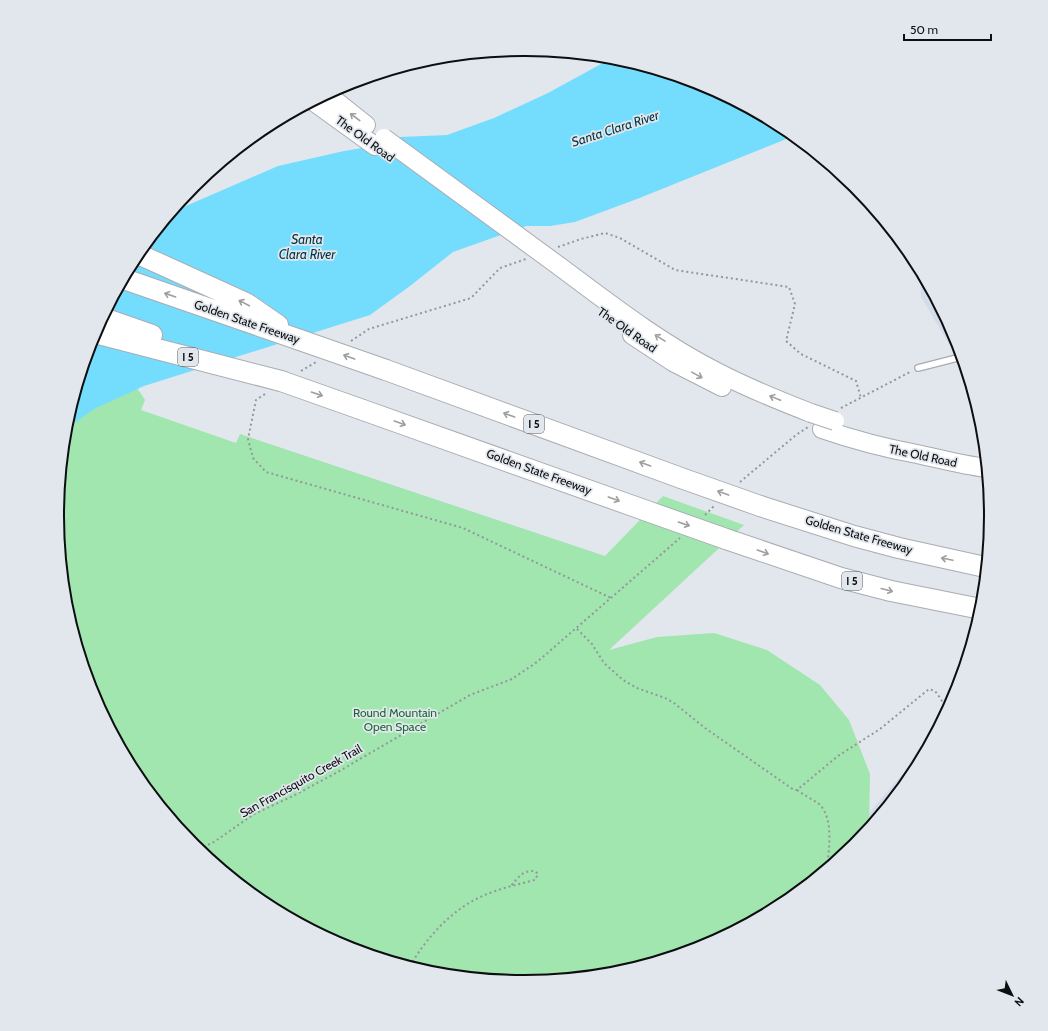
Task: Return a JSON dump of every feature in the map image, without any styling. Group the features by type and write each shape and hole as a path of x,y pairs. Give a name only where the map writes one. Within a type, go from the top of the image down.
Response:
{"highway":[{"name":"I 5","path":"144,257 246,303 300,340"},
{"name":"Golden State Freeway","path":"129,281 386,370 760,506 854,536 906,550 981,566"},
{"name":"Golden State Freeway","path":"108,320 726,539 841,578 891,591 974,608"},
{"name":"I 5","path":"101,335 282,382"}],"main road":[{"name":"The Old Road","path":"332,98 379,142"},
{"name":"The Old Road","path":"318,105 379,142 554,270 635,336 673,362 702,378 767,409 805,417 828,425 980,454"},
{"name":"The Old Road","path":"828,425 856,441 949,462 981,467"}],"lane":[{"path":"918,368 956,358"}],"path":[{"path":"551,250 581,239 605,233 620,238 675,270 789,287 795,304 786,341 801,354 856,381 862,398"},
{"path":"349,341 369,329 471,298 500,268 529,258"},
{"path":"282,382 316,362"},
{"name":"San Francisquito Creek Trail","path":"205,846 214,842 254,814 293,796 336,773 470,695 512,679 537,662 611,598 463,528 266,472 253,458 248,439 256,400 282,382"},
{"path":"576,628 592,644 604,663 624,680 637,688 665,698 674,703 741,754 819,805 824,811 829,824 826,861"},
{"path":"797,790 838,756 880,729 929,690 935,691 943,703"},
{"path":"413,961 420,949 440,926 465,905 490,893 535,880 538,874 535,871 527,871 519,876 510,887"}],"shaded area":[{"path":"920,283 936,312 953,350 921,297"},
{"path":"921,747 906,771 889,795 869,818 869,813 905,771"}],"green space":[{"name":"Round Mountain Open Space","path":"129,376 145,400 141,410 236,443 240,434 605,556 663,496 744,525 609,650 657,637 714,633 767,650 820,685 849,720 870,774 869,818 827,861 779,898 754,913 727,928 672,951 614,966 554,974 524,975 464,971 434,966 376,951 321,928 269,898 244,880 199,840 159,795 142,771 112,719 99,691 80,634 68,575 64,516 65,485 68,456 75,418"}],"water":[{"name":"Santa Clara River","path":"603,63 614,65 672,80 700,91 727,103 787,139 637,199 575,222 550,226 526,226 453,252 370,315 144,386 94,409 74,424 89,368 99,340 112,312 142,260 159,236 185,206 278,166 362,148 400,137 447,135 494,118 548,93"}]}
